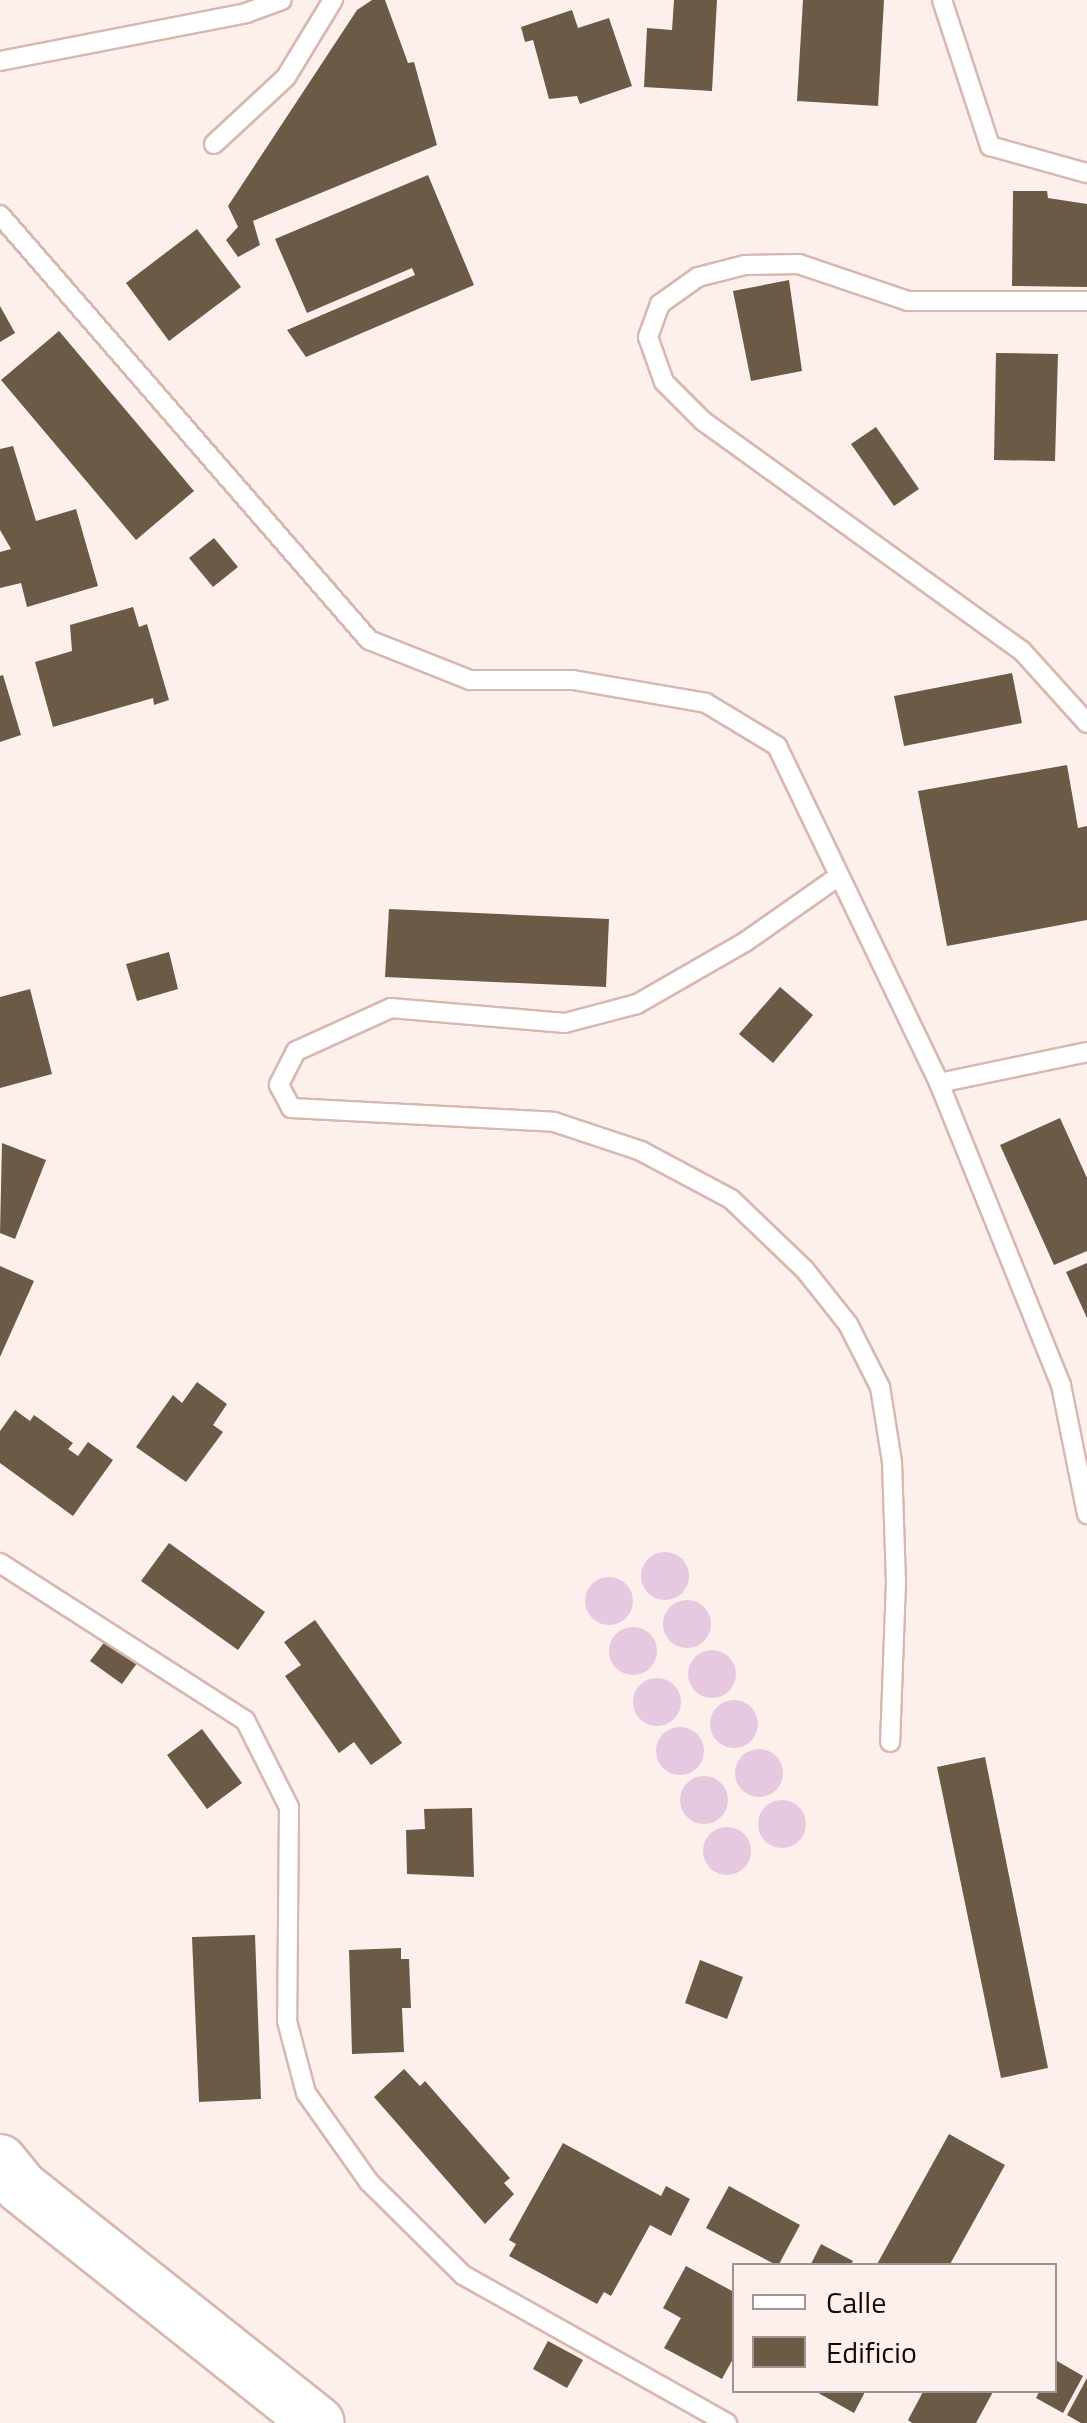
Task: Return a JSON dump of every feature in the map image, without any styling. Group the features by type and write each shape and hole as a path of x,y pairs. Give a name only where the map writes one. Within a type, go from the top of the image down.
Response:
{"main road":[{"path":"0,2161 21,2188 318,2423"}],"lane":[{"path":"0,62 246,13 282,0"},
{"path":"214,144 286,77 334,0"},
{"path":"942,0 990,146 1087,173"},
{"path":"0,215 368,640 470,680 573,680 706,703 776,746 939,1083 1062,1385 1087,1514"},
{"path":"1087,301 908,301 799,264 745,265 698,278 660,304 648,337 664,382 703,422 1022,651 1087,724"},
{"path":"840,876 745,942 637,1004 565,1024 391,1008 296,1050 279,1085 291,1108 554,1122 641,1150 731,1199 805,1270 848,1324 880,1387 892,1462 896,1565 890,1742"},
{"path":"939,1083 1087,1052"},
{"path":"0,1563 245,1720 289,1807 286,2021 306,2093 369,2182 463,2275 728,2423"}],"shaded area":[{"path":"665,1552 682,1559 689,1576 682,1593 665,1600 648,1593 641,1576 648,1559"},
{"path":"609,1577 626,1584 633,1601 626,1618 609,1625 592,1618 585,1601 592,1584"},
{"path":"687,1600 704,1607 711,1624 704,1641 687,1648 670,1641 663,1624 670,1607"},
{"path":"633,1627 650,1634 657,1651 650,1668 633,1675 616,1668 609,1651 616,1634"},
{"path":"712,1650 729,1657 736,1674 729,1691 712,1698 695,1691 688,1674 695,1657"},
{"path":"657,1678 674,1685 681,1702 674,1719 657,1726 640,1719 633,1702 640,1685"},
{"path":"734,1700 751,1707 758,1724 751,1741 734,1748 717,1741 710,1724 717,1707"},
{"path":"680,1727 697,1734 704,1751 697,1768 680,1775 663,1768 656,1751 663,1734"},
{"path":"759,1749 776,1756 783,1773 776,1790 759,1797 742,1790 735,1773 742,1756"},
{"path":"704,1776 721,1783 728,1800 721,1817 704,1824 687,1817 680,1800 687,1783"},
{"path":"782,1800 799,1807 806,1824 799,1841 782,1848 765,1841 758,1824 765,1807"},
{"path":"727,1827 744,1834 751,1851 744,1868 727,1875 710,1868 703,1851 710,1834"}],"building":[{"path":"372,0 385,0 408,63 414,62 437,145 253,221 260,245 238,257 226,240 238,227 228,206 357,10"},
{"path":"674,0 717,0 712,91 644,87 647,28 672,30"},
{"path":"803,0 884,0 878,106 797,101"},
{"path":"572,10 578,28 609,18 632,86 580,104 577,96 549,99 533,40 525,42 521,27"},
{"path":"428,175 474,285 306,357 287,330 415,275 412,268 307,313 275,239"},
{"path":"1013,191 1047,191 1048,198 1087,204 1087,287 1012,286"},
{"path":"197,229 241,287 169,341 126,283"},
{"path":"789,280 802,371 751,381 733,291"},
{"path":"0,306 15,333 0,342"},
{"path":"59,331 194,491 136,540 1,380"},
{"path":"996,353 1058,354 1055,461 994,460"},
{"path":"876,427 919,489 894,506 851,444"},
{"path":"13,446 36,521 76,509 98,586 27,607 21,583 0,588 0,552 11,549 0,530 0,449"},
{"path":"214,538 238,567 213,587 189,558"},
{"path":"133,607 139,627 147,624 169,700 154,705 153,698 53,727 35,662 72,651 70,625"},
{"path":"1012,673 1022,723 904,746 894,696"},
{"path":"3,675 21,735 0,742 0,676"},
{"path":"1067,765 1078,828 1087,826 1087,920 947,946 918,791"},
{"path":"389,909 609,919 606,987 385,977"},
{"path":"169,952 178,989 137,1001 126,964"},
{"path":"780,987 813,1015 773,1063 739,1034"},
{"path":"30,989 52,1074 0,1088 0,997"},
{"path":"1060,1118 1087,1178 1087,1251 1054,1265 1000,1145"},
{"path":"2,1143 46,1160 15,1239 0,1233"},
{"path":"1087,1263 1087,1318 1066,1272"},
{"path":"0,1266 34,1281 0,1357"},
{"path":"197,1382 227,1404 213,1425 223,1432 186,1482 136,1447 173,1395 182,1403"},
{"path":"15,1410 30,1421 34,1415 73,1443 68,1449 78,1456 88,1442 113,1460 73,1516 0,1463 0,1431"},
{"path":"169,1543 265,1612 238,1650 141,1581"},
{"path":"315,1620 402,1743 371,1765 354,1742 339,1753 285,1676 301,1665 284,1642"},
{"path":"109,1636 140,1659 122,1684 90,1661"},
{"path":"202,1729 242,1783 207,1809 167,1755"},
{"path":"985,1757 1048,2068 1001,2078 937,1767"},
{"path":"472,1808 474,1877 407,1874 406,1830 425,1829 424,1809"},
{"path":"255,1935 261,2099 199,2102 192,1937"},
{"path":"401,1948 401,1959 409,1959 411,2008 402,2008 404,2052 352,2054 349,1950"},
{"path":"700,1960 743,1977 727,2019 685,2003"},
{"path":"404,2069 420,2086 425,2081 510,2178 504,2183 514,2194 485,2224 374,2097"},
{"path":"949,2134 1005,2165 951,2263 878,2263"},
{"path":"563,2143 661,2196 666,2186 690,2199 671,2236 650,2225 611,2296 604,2292 597,2304 509,2256 516,2244 509,2240"},
{"path":"729,2186 800,2225 780,2263 772,2263 706,2228"},
{"path":"821,2244 853,2261 852,2263 812,2263"},
{"path":"686,2266 732,2291 732,2361 722,2379 664,2348 681,2318 663,2308"},
{"path":"548,2341 583,2360 567,2388 533,2369"},
{"path":"1057,2361 1083,2376 1063,2413 1036,2398 1038,2393 1057,2393"},
{"path":"1087,2378 1087,2423 1081,2423 1067,2415"},
{"path":"818,2393 864,2393 854,2413"},
{"path":"922,2393 992,2393 976,2423 908,2420"}]}
